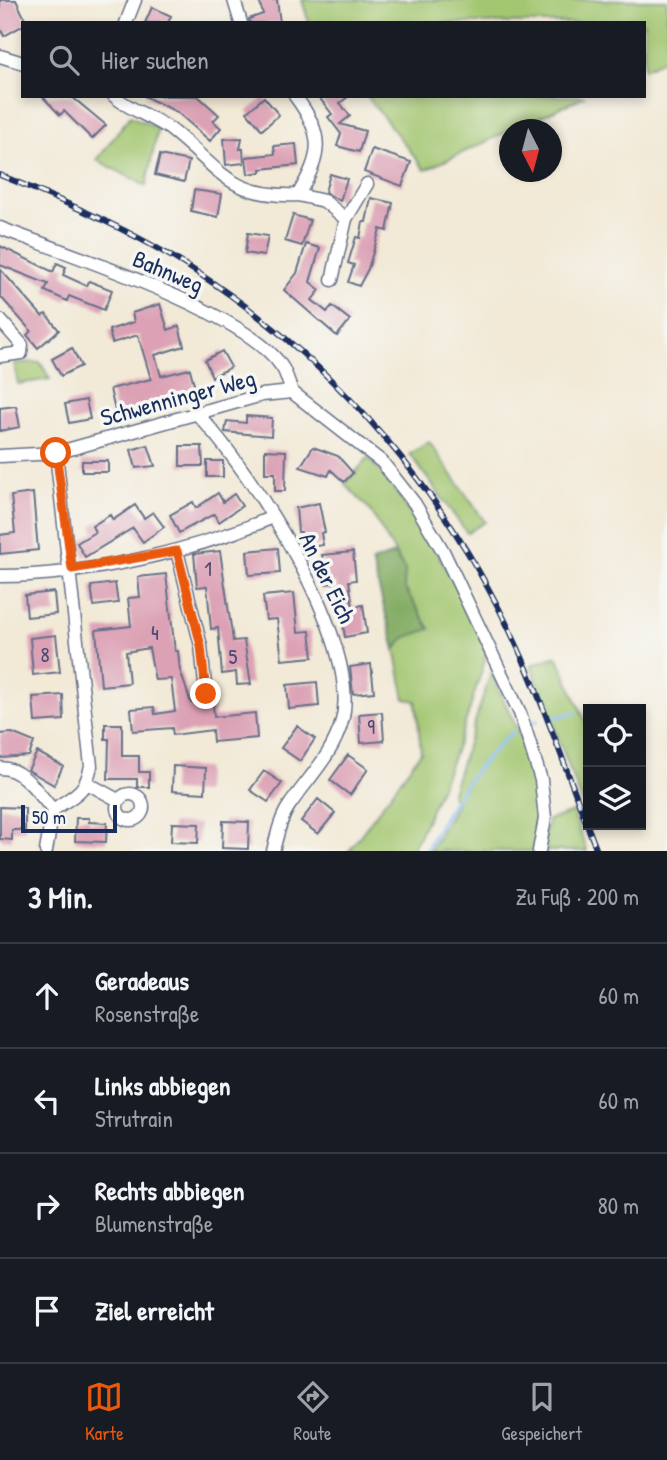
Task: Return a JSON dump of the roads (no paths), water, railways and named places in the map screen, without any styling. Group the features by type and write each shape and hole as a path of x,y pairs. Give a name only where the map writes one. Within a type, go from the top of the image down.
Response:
{"street":[{"path":"127,21 135,0"},
{"path":"234,0 240,21"},
{"path":"0,56 21,63"},
{"path":"116,98 131,110 167,127 217,173 236,184 268,196 298,195 324,201 346,219"},
{"path":"297,98 313,119 318,145 314,169 298,195"},
{"path":"332,280 346,219 367,184"},
{"name":"Bahnweg","path":"0,228 198,306 265,350 282,367 292,393"},
{"path":"0,320 22,345 21,353 0,356"},
{"name":"Schwenninger Weg","path":"0,456 56,453 262,395 292,393 335,422 382,462 403,487 443,551 490,646 520,713 541,780 545,818 539,851"},
{"name":"An der Eich","path":"198,415 219,437 273,517 332,635 345,698 343,719 334,747 288,808 273,851"},
{"path":"46,851 53,810 77,796 88,783 91,766 72,569 56,453"},
{"path":"0,576 72,569 177,551 228,536 273,517"},
{"path":"177,551 201,646 206,694"},
{"path":"0,768 10,768 20,774 53,810"},
{"path":"88,783 118,800"}],"waterway":[{"path":"556,717 575,713"},
{"path":"530,724 537,721"},
{"path":"426,851 464,787 486,759 513,732"}],"railway":[{"path":"0,175 100,218 195,271 247,307 296,347 384,436 458,537 490,591 529,673 597,851"}]}
